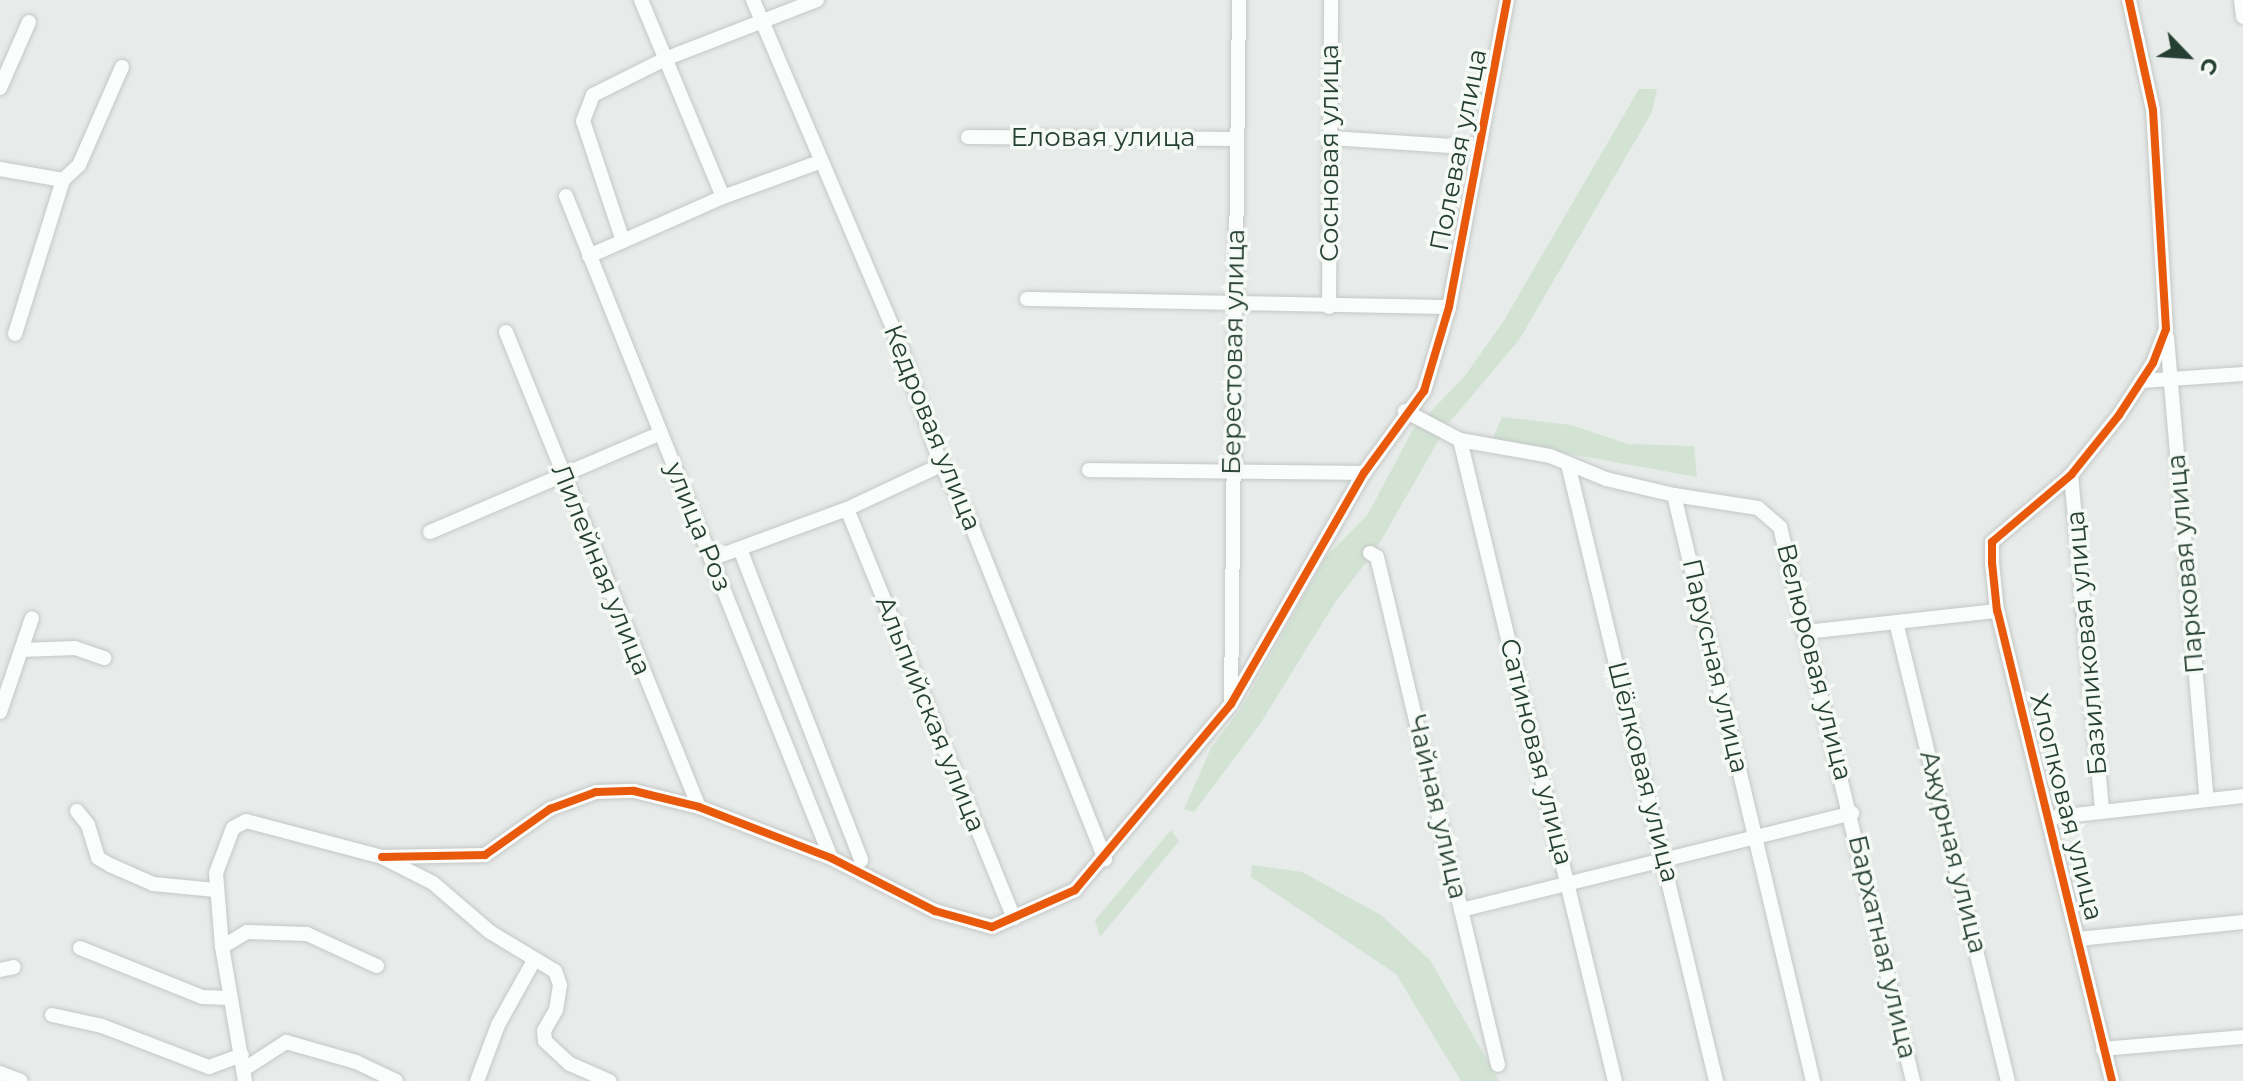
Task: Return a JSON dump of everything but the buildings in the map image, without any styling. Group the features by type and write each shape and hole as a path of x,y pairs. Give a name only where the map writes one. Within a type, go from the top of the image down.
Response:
{"street":[{"path":"641,0 723,197"},
{"name":"Кедровая улица","path":"753,0 819,162 900,345 941,465 967,514 1105,859"},
{"path":"623,241 583,121 593,95 665,59 761,18 817,0"},
{"name":"Берестовая улица","path":"1231,704 1231,475 1239,0"},
{"name":"Сосновая улица","path":"1329,307 1331,0"},
{"name":"Полевая улица","path":"382,857 485,855 550,809 596,792 653,793 699,807 831,858 935,911 992,927 1075,890 1105,859 1231,704 1364,473 1405,411 1424,391 1449,307 1507,0"},
{"path":"2241,0 2243,17"},
{"name":"Парковая улица","path":"2131,3 2153,110 2166,329 2207,799"},
{"path":"0,88 29,22"},
{"path":"15,334 63,180 79,165 122,67"},
{"name":"Еловая улица","path":"968,137 1237,139"},
{"path":"1331,138 1480,148"},
{"path":"589,256 723,197 819,162"},
{"path":"0,169 63,180"},
{"name":"улица Роз","path":"566,196 831,858"},
{"path":"1027,299 1449,307"},
{"path":"2071,475 2142,381 2166,329"},
{"name":"Лилейная улица","path":"506,332 561,476 699,807"},
{"path":"2142,381 2243,374"},
{"path":"1405,411 1460,440 1568,464 1606,479 1674,495"},
{"path":"430,532 661,433"},
{"name":"Сатиновая улица","path":"1460,440 1615,1081"},
{"name":"Шёлковая улица","path":"1568,464 1716,1081"},
{"path":"711,559 847,509 941,465"},
{"path":"1089,470 1231,475 1364,473"},
{"name":"Хлопковая улица","path":"2071,475 1992,542 1997,611 2112,1081"},
{"name":"Базиликовая улица","path":"2071,475 2102,811"},
{"name":"Велюровая улица","path":"1674,495 1770,514 1780,527 1852,813"},
{"name":"Парусная улица","path":"1674,495 1813,1081"},
{"name":"Альпийская улица","path":"847,509 1014,918"},
{"name":"улица Роз","path":"740,549 861,860"},
{"name":"Чайная улица","path":"1370,553 1377,557 1498,1065"},
{"path":"1806,632 1997,611"},
{"path":"0,712 32,618"},
{"name":"Ажурная улица","path":"1896,622 2008,1081"},
{"path":"21,650 75,648 104,658"},
{"path":"2048,818 2243,796"},
{"path":"77,811 88,825 98,858 110,865 153,884 216,890"},
{"path":"1461,910 1852,813"},
{"name":"Бархатная улица","path":"1852,813 1913,1081"},
{"path":"244,1068 230,998 216,890 219,857 233,828 246,821 266,823 382,857 433,883 533,962 555,971 560,985 556,1010 544,1031 545,1041 570,1064 609,1081"},
{"path":"2078,939 2243,922"},
{"path":"222,947 247,932 307,934 377,966"},
{"path":"80,948 202,997 230,998"},
{"path":"477,1081 498,1025 533,962"},
{"path":"52,1015 102,1026 209,1067 244,1068 286,1042 356,1062 396,1081"},
{"path":"2103,1049 2243,1037"},
{"path":"0,1073 21,1081"}],"green space":[{"path":"1639,89 1657,89 1652,112 1519,340 1448,424 1375,551 1336,601 1260,724 1194,812 1184,809 1211,748 1242,707 1325,558 1368,514 1412,431 1464,377 1503,322"},
{"path":"1502,417 1571,425 1628,444 1694,446 1697,477 1492,440"},
{"path":"1171,830 1179,841 1100,937 1095,920"},
{"path":"1252,865 1302,872 1381,915 1430,960 1499,1081 1461,1081 1396,974 1251,877"}],"cycle path":[{"path":"382,857 485,855 550,809 596,792 634,791 699,807 831,858 935,911 992,927 1075,890 1231,704 1364,473 1424,391 1449,307 1507,0"},
{"path":"2112,1081 1997,611 1992,542 2071,475 2119,415 2153,363 2166,329 2153,110 2129,0"}]}
